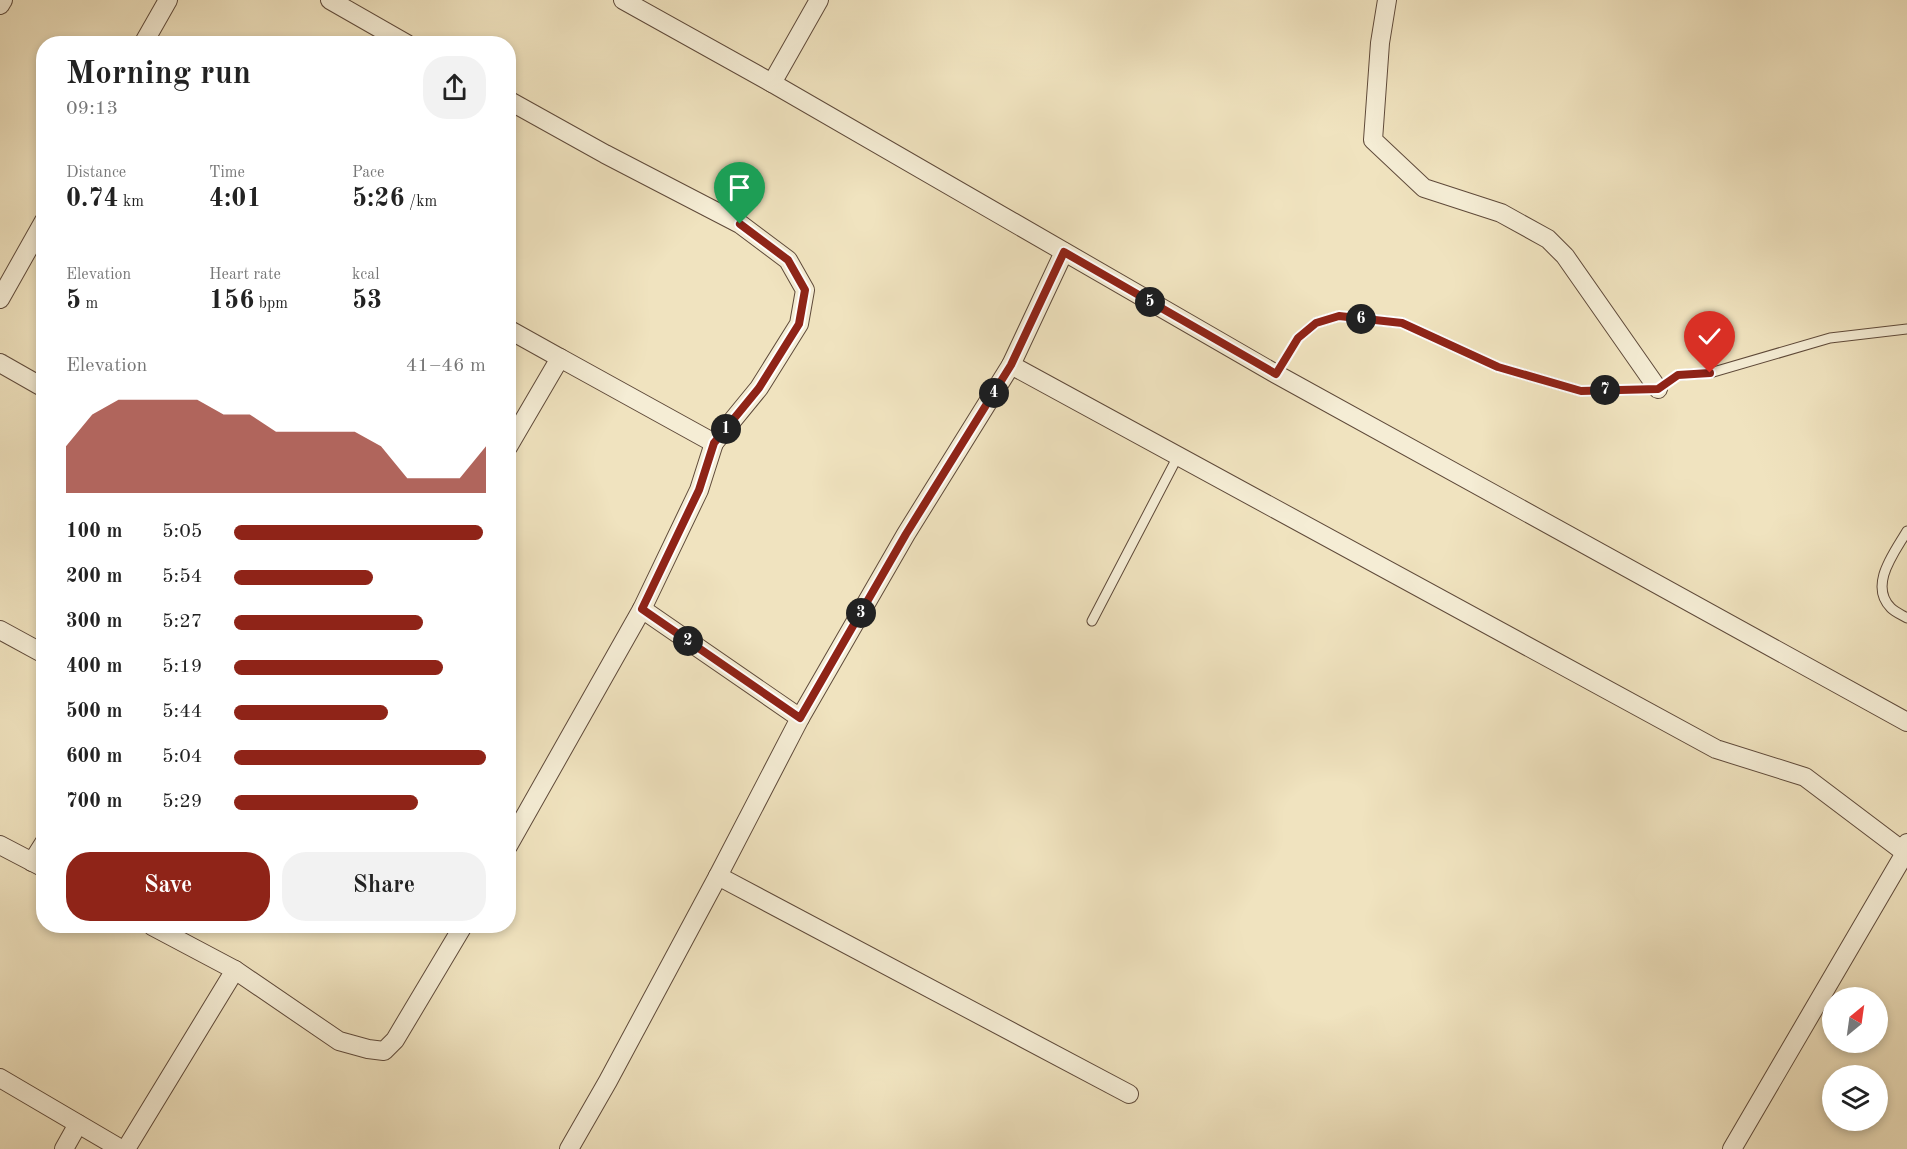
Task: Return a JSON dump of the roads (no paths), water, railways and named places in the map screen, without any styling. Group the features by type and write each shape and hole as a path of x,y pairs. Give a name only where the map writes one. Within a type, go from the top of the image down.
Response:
{"street":[{"path":"0,5 3,0"},
{"path":"148,36 168,0"},
{"path":"330,0 393,36"},
{"path":"623,0 1276,374 1907,722"},
{"path":"772,84 819,0"},
{"path":"1387,0 1380,44 1373,140 1424,188 1502,213 1548,238 1565,256 1658,389"},
{"path":"516,104 605,154 740,224 788,260 805,290 799,324 759,388 714,443 699,490 642,609 516,832"},
{"path":"0,299 36,235"},
{"path":"569,1149 718,876 800,718 906,534 1011,365 1064,252"},
{"path":"516,333 714,443"},
{"path":"516,433 560,358"},
{"path":"0,363 36,383"},
{"path":"1011,365 1716,749 1805,777 1906,850 1732,1149"},
{"path":"642,609 800,718"},
{"path":"0,630 36,650"},
{"path":"0,845 36,864"},
{"path":"718,876 1129,1094"},
{"path":"165,933 235,970 339,1041 384,1051 395,1040 459,933"},
{"path":"126,1149 235,970"},
{"path":"0,1078 121,1149"},
{"path":"64,1149 78,1124"}],"lane":[{"path":"1276,374 1298,338 1316,323 1339,316 1402,323 1498,367 1581,391 1658,389 1678,375 1710,373 1830,338 1907,329"},
{"path":"1092,621 1178,456"},
{"path":"1907,531 1882,574 1883,592 1890,608 1907,618"}]}
